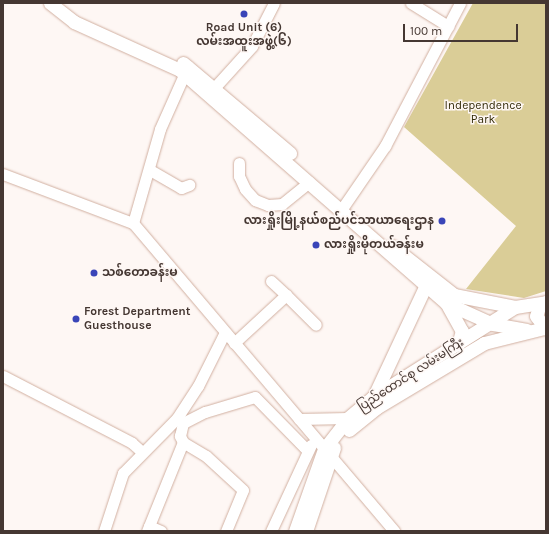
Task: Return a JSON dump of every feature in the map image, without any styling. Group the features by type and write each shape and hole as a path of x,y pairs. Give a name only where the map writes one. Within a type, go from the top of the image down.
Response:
{"main road":[{"path":"50,3 74,22 185,69 309,182 344,207 454,295 516,307"},
{"path":"62,3 80,17 185,69 215,87 344,207 425,287 446,302 492,324 526,330"},
{"path":"373,397 425,287"},
{"path":"446,302 462,331 458,344"},
{"path":"545,329 536,316 546,302"},
{"name":"ပြည်ထောင်စု လမ်းမကြီး","path":"295,531 323,448 348,418 373,397 492,324 516,307 546,302"},
{"name":"ပြည်ထောင်စု လမ်းမကြီး","path":"306,531 323,448 340,438 376,408 478,346 526,330 545,329"}],"street":[{"path":"215,87 252,46 274,3"},
{"path":"411,3 448,26"},
{"path":"344,207 385,146 460,3"},
{"path":"133,223 150,170 160,129 185,69"},
{"path":"239,162 239,176 245,189 255,200 268,205 282,204 309,182"},
{"path":"150,170 181,188 189,185"},
{"path":"3,174 133,223 394,531"},
{"path":"271,281 316,325"},
{"path":"234,343 286,295"},
{"path":"104,531 116,486 141,451 167,432 177,418 198,386 225,332"},
{"path":"3,376 132,443 141,451"},
{"path":"226,531 242,497 241,487 206,456 183,442 180,436 184,423 251,397 274,414 307,450"},
{"path":"298,419 348,418"},
{"path":"161,531 148,529 183,442"},
{"path":"307,450 323,448"},
{"path":"271,531 307,450"}],"green space":[{"name":"Independence Park","path":"473,3 546,3 546,291 524,298 466,289 516,226 404,127"}],"place":[{"name":"Road Unit (6) လမ်းအထူးအဖွဲ့(၆)","path":"244,14"},
{"name":"လားရှိုးမြို့နယ်စည်ပင်သာယာရေးဌာန","path":"442,221"},
{"name":"လားရှိုးမိုတယ်ခန်းမ","path":"316,245"},
{"name":"သစ်တောခန်းမ","path":"94,273"},
{"name":"Forest Department Guesthouse","path":"76,319"}]}
